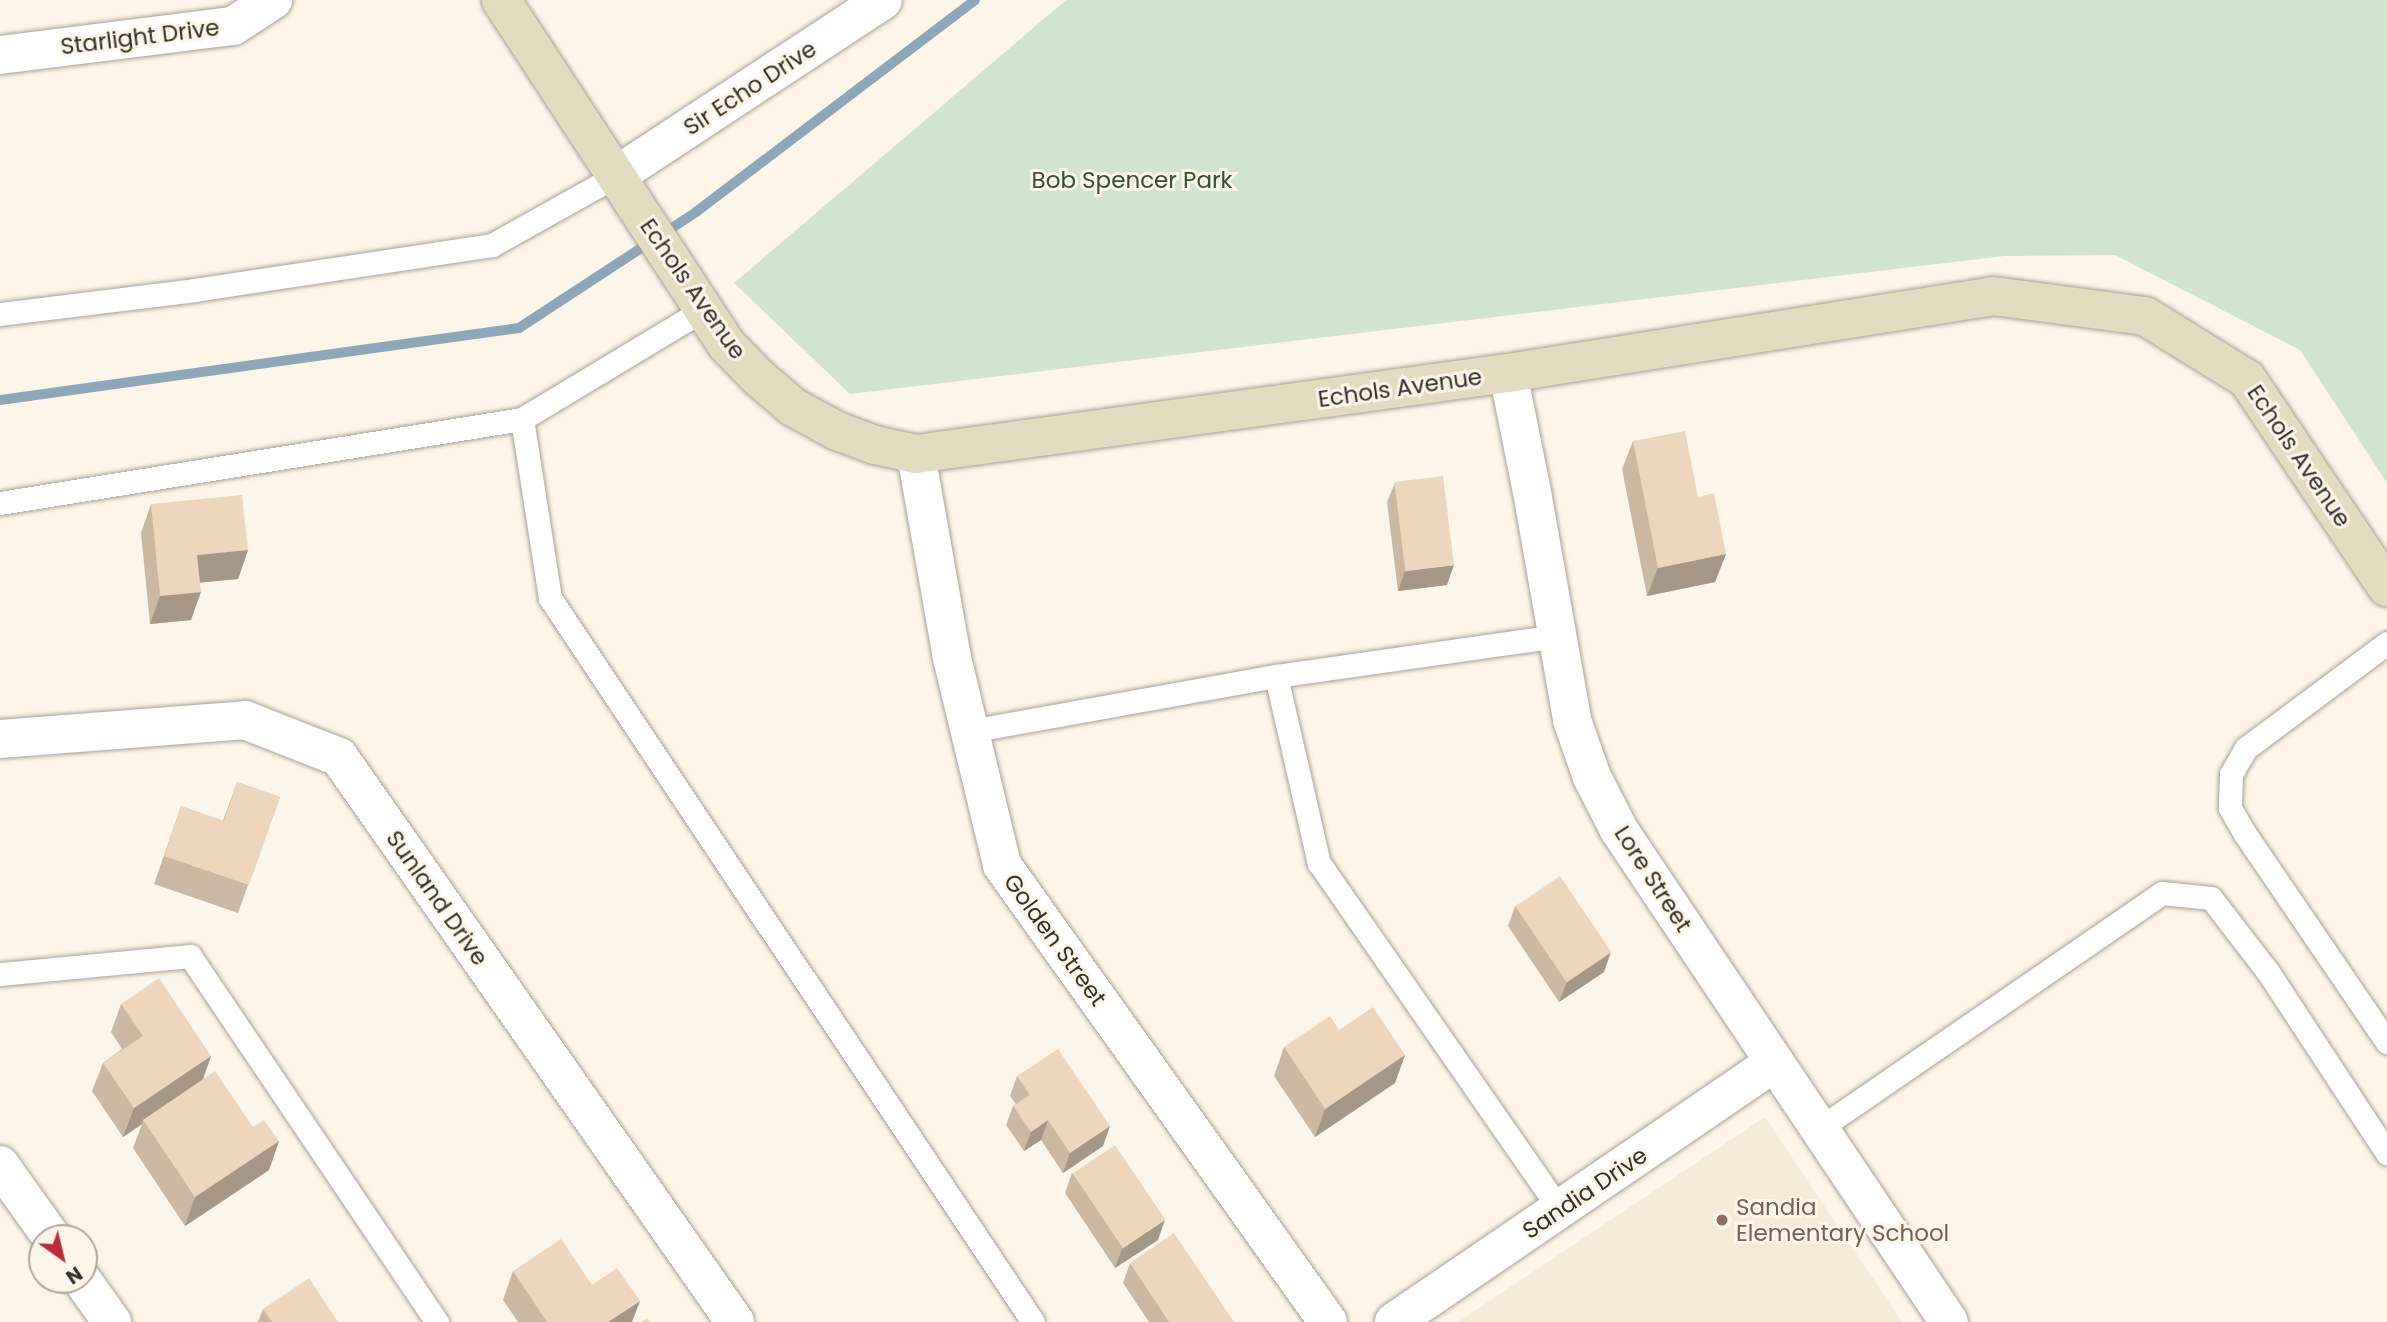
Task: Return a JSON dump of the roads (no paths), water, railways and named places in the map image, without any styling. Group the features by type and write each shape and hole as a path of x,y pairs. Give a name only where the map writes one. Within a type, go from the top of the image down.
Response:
{"street":[{"name":"Starlight Drive","path":"0,55 233,26 273,0"},
{"name":"Echols Avenue","path":"501,0 698,303 735,353 793,407 837,431 875,445 916,454 1508,373 1993,296 2145,316 2247,379 2387,587"},
{"name":"Sir Echo Drive","path":"617,175 883,0"},
{"name":"Lore Street","path":"1508,373 1572,720 1592,777 1619,831 1949,1322"},
{"name":"Golden Street","path":"916,454 952,658 1002,865 1328,1322"},
{"name":"Sunland Drive","path":"0,739 245,719 339,757 735,1322"},
{"name":"Sandia Drive","path":"1394,1322 1561,1211 1775,1062"},
{"path":"0,1165 42,1224"},
{"path":"92,1294 111,1322"}],"lane":[{"path":"0,314 195,290 492,245 617,175"},
{"path":"0,503 522,419 698,303"},
{"path":"522,419 550,598 1033,1322"},
{"path":"970,732 1276,676 1556,636"},
{"path":"2387,643 2246,748 2231,774 2230,808 2387,1042"},
{"path":"1276,676 1319,863 1561,1211"},
{"path":"1820,1128 2162,893 2211,898 2267,972 2387,1153"},
{"path":"0,974 190,956 437,1322"}],"waterway":[{"path":"0,400 519,328 696,212 975,0"}],"place":[{"name":"Sandia Elementary School","path":"1722,1220"}],"park label":[{"name":"Bob Spencer Park","path":"1132,180"}]}
